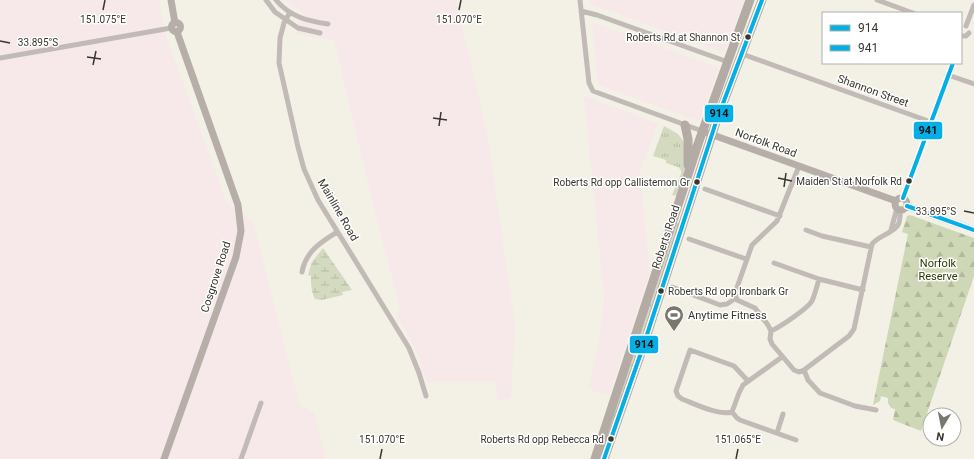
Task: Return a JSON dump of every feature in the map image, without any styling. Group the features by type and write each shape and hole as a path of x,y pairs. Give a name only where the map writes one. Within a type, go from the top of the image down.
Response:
{"highway":[{"name":"Roberts Road","path":"595,459 702,131 750,0"},
{"name":"Roberts Road","path":"604,459 642,350 712,135 762,0"},
{"path":"685,125 688,139 689,172"}],"main road":[{"name":"Cosgrove Road","path":"164,459 236,257 241,231 238,205 174,27 171,0"},
{"name":"Norfolk Road","path":"702,131 799,166 900,206 974,230"},
{"path":"900,206 907,202 903,198"}],"street":[{"path":"266,0 275,12 298,28 320,33"},
{"path":"276,0 300,18 328,24"},
{"path":"580,0 581,11 597,15 728,62"},
{"path":"877,0 910,12"},
{"path":"962,37 972,34 964,27 974,5"},
{"name":"Norfolk Road","path":"581,11 590,88 596,92 702,131"},
{"name":"Mainline Road","path":"290,12 280,38 279,63 304,169 312,187 338,232 407,344 419,373 426,396"},
{"path":"0,58 174,27"},
{"name":"Shannon Street","path":"742,54 931,122"},
{"path":"903,198 953,64"},
{"path":"948,75 974,84"},
{"path":"799,166 780,216 774,226 752,245 735,290 736,298 741,302 755,308 768,325 771,331 771,342 782,358 794,370 799,372 804,370 853,331 871,247 873,242 898,225 900,206"},
{"path":"705,189 780,216"},
{"path":"806,230 822,236 871,247"},
{"path":"302,272 305,260 313,249 338,232"},
{"path":"689,239 746,259"},
{"path":"774,263 819,279 863,290"},
{"path":"771,331 780,327 809,304 819,279"},
{"path":"672,288 720,305 728,304 736,298"},
{"path":"732,412 720,413 682,399 678,396 676,389 690,350 734,366 748,381"},
{"path":"732,412 740,389 748,381 782,358"},
{"path":"804,370 806,377 820,393 855,406 876,410"},
{"path":"241,459 261,403"},
{"path":"732,412 740,420 796,440"},
{"path":"777,433 783,414"}],"shaded area":[{"path":"0,0 159,0 165,33 227,203 253,221 300,406 314,411 326,459 0,459"},
{"path":"285,0 456,0 489,145 515,324 511,399 497,400 496,382 427,382 416,351 408,334 396,316 400,307 377,221 334,40 296,34 302,12"},
{"path":"590,0 744,0 725,51 722,52 590,4"},
{"path":"592,22 717,67 718,70 700,120 698,121 598,85"},
{"path":"584,96 658,123 640,173 650,273 609,396 588,389 599,342 604,298"}],"green space":[{"path":"664,126 678,134 684,142 686,167 677,196 672,195 681,174 681,170 678,167 666,163 666,160 653,156"},
{"name":"Norfolk Reserve","path":"910,215 974,238 974,276 929,407 922,407 921,431 893,420 895,409 891,408 888,403 888,398 881,396 880,401 873,405 908,234 902,232 907,216"},
{"path":"677,223 679,224 614,419 613,418"},
{"path":"323,248 352,290 342,292 343,295 321,300 315,299 311,285 311,276 308,275 312,262"}],"transit line":[{"name":"914","path":"604,459 642,350 716,122 762,0"},
{"name":"941","path":"903,198 953,64"},
{"name":"941","path":"907,206 974,230"}],"place":[{"name":"Roberts Rd at Shannon St","path":"748,37"},
{"name":"Maiden St at Norfolk Rd","path":"909,181"},
{"name":"Roberts Rd opp Callistemon Gr","path":"697,182"},
{"name":"Roberts Rd opp Ironbark Gr","path":"661,291"},
{"name":"Anytime Fitness","path":"674,332"},
{"name":"Roberts Rd opp Rebecca Rd","path":"611,439"}]}
